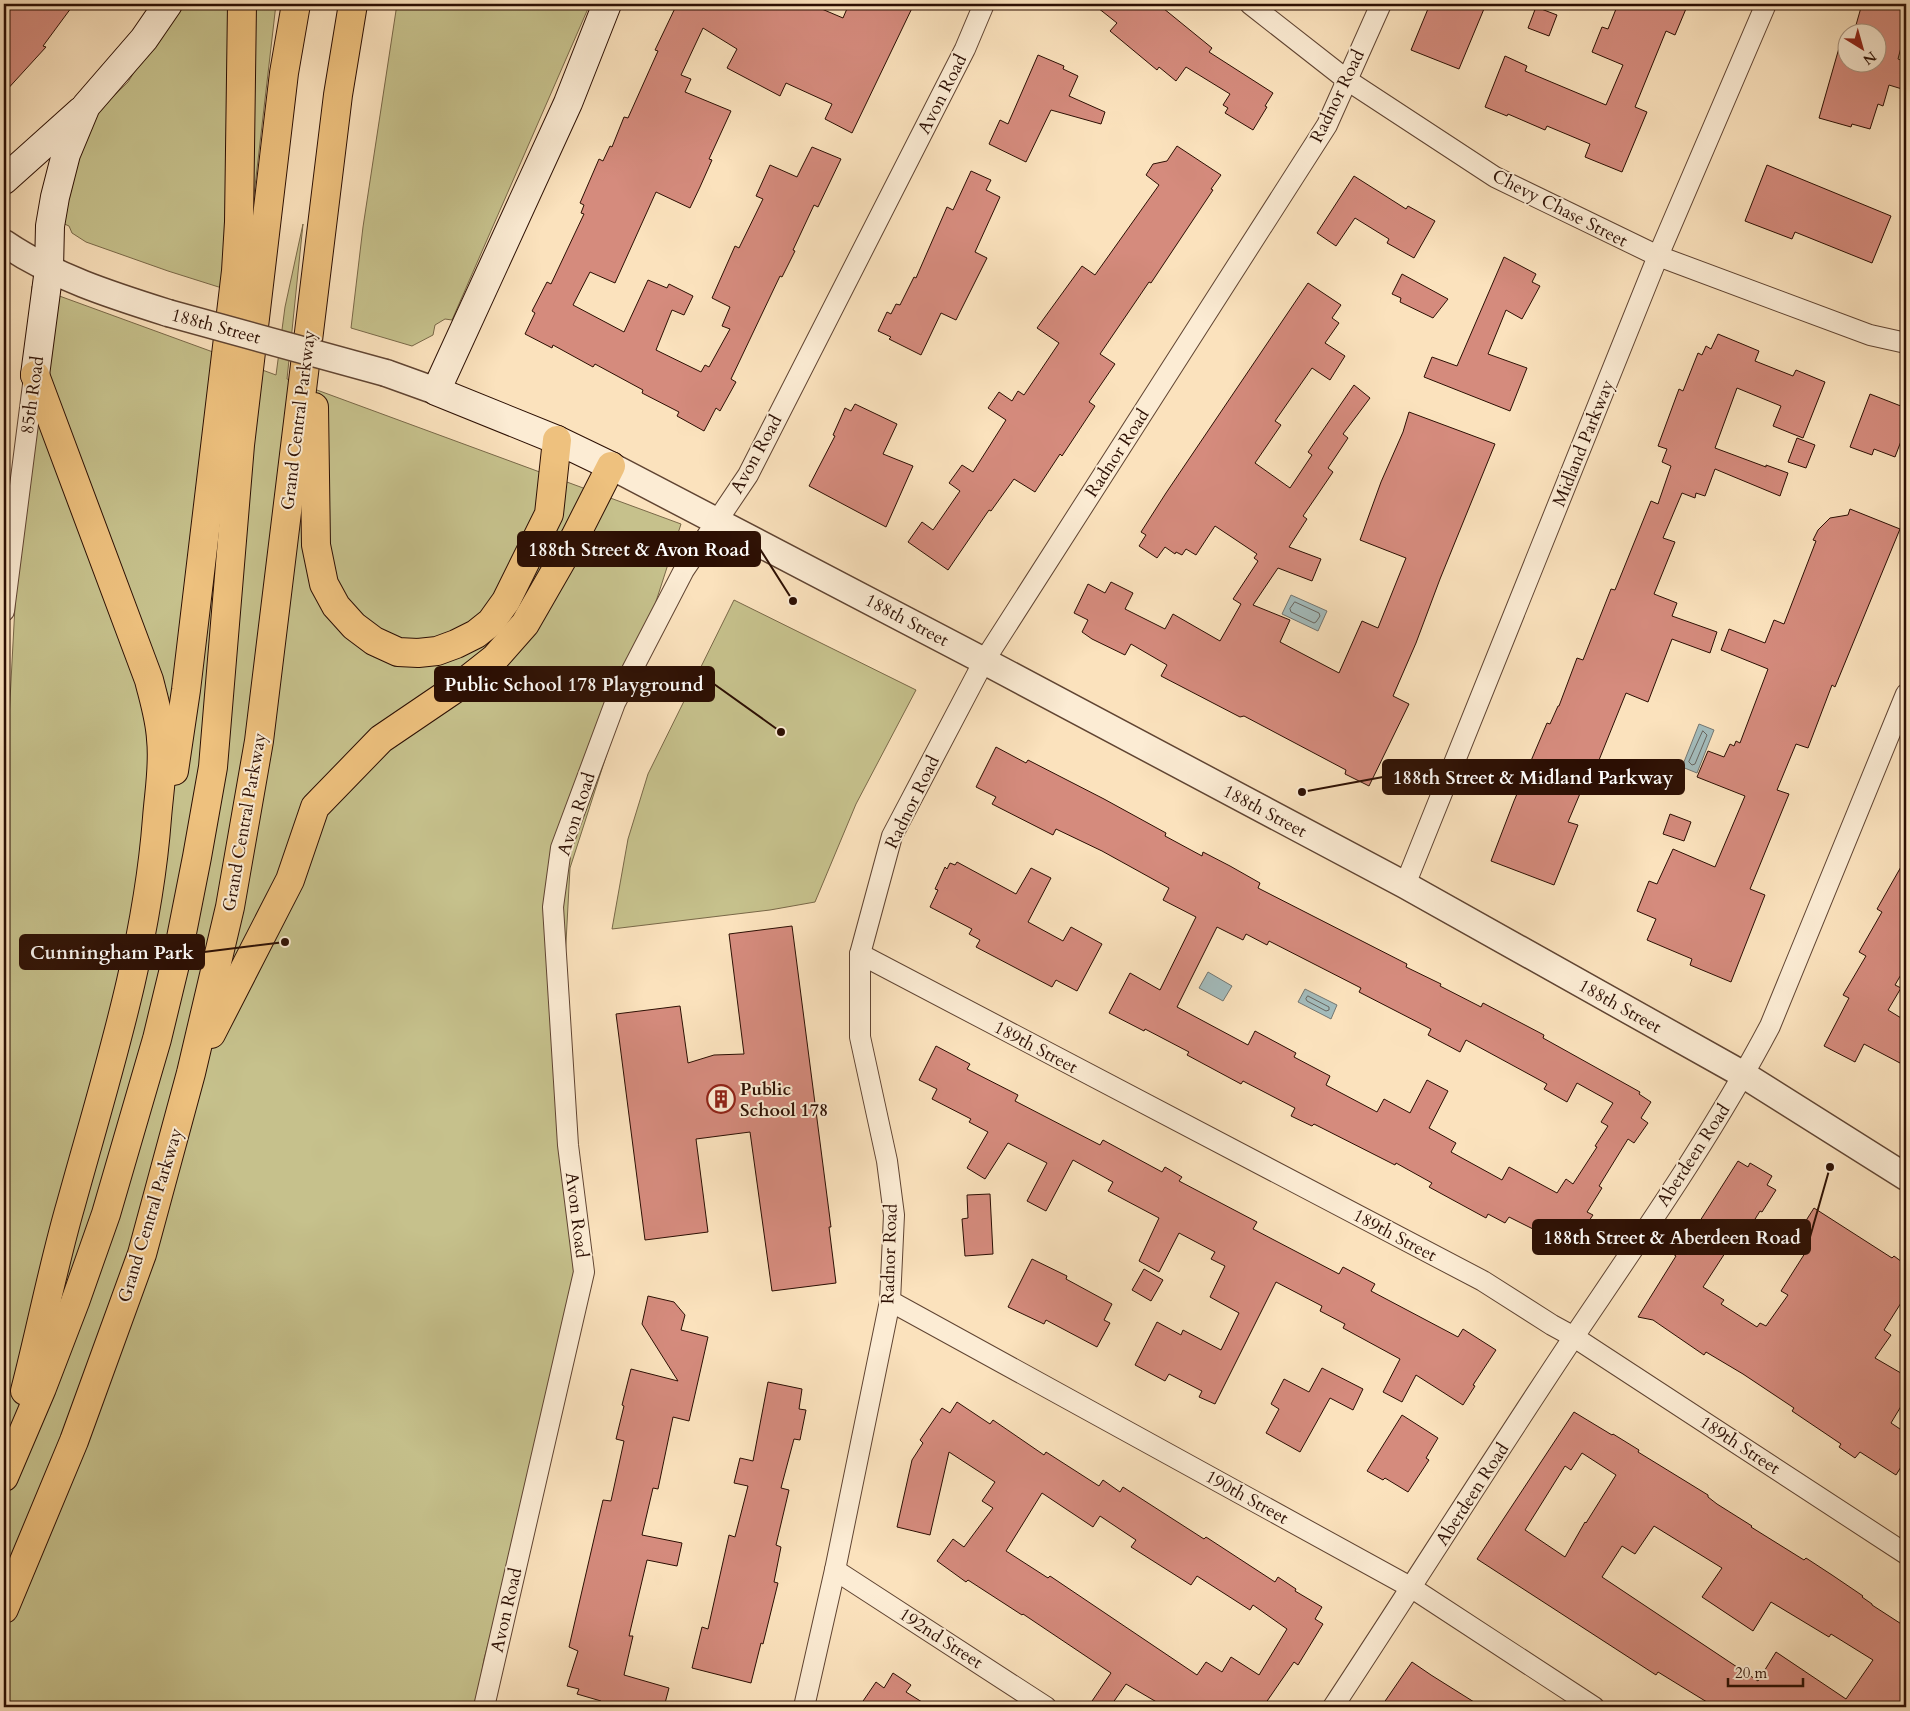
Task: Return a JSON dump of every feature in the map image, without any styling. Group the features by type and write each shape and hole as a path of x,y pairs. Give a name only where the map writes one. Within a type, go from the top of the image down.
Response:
{"highway":[{"path":"5,1476 70,1206 114,1051 172,788 180,738 231,324 239,222 242,4"},
{"path":"5,1476 42,1388 106,1214 157,1039 179,948 213,767 240,445 283,83 296,4"},
{"name":"Grand Central Parkway","path":"4,1609 74,1441 142,1254 191,1073 230,907 259,741 338,95 353,4"},
{"path":"312,302 316,545 324,584 336,606 354,626 374,641 398,652 418,654 437,651 476,634 491,622 506,601 549,514 557,440"},
{"path":"35,376 149,680 154,698 161,740 162,764 154,863"},
{"path":"191,1073 290,880 315,807 381,739 488,664 525,624 575,537 611,466"}],"main road":[{"path":"4,180 86,106 138,46 168,4"},
{"path":"607,4 568,103 436,391 557,440 611,466"},
{"path":"49,269 50,226 57,190 66,154 86,106"},
{"name":"85th Road","path":"35,376 49,269"}],"street":[{"name":"Avon Road","path":"484,1707 584,1272 568,1145 553,916 561,848 615,703 684,570 752,466 965,49 984,4"},
{"name":"Chevy Chase Street","path":"1250,4 1347,80 1495,177 1658,256 1870,335 1906,343"},
{"name":"Radnor Road","path":"804,1707 835,1570 890,1301 894,1215 887,1161 860,1037 860,954 892,836 984,660 1327,125 1381,4"},
{"name":"Midland Parkway","path":"1405,885 1658,256 1766,4"},
{"name":"188th Street","path":"6,247 93,289 168,313 386,372 436,391"},
{"name":"85th Road","path":"4,611 35,376"},
{"name":"188th Street","path":"611,466 984,660 1405,885 1744,1075 1906,1177"},
{"name":"Aberdeen Road","path":"1333,1707 1714,1125 1744,1075 1770,1026 1906,694"},
{"name":"189th Street","path":"860,954 1483,1281 1574,1337 1906,1554"},
{"name":"190th Street","path":"890,1301 1412,1588 1594,1707"},
{"name":"192nd Street","path":"835,1570 1046,1707"}],"shaded area":[{"path":"177,4 228,4 225,289 86,242 72,233 69,226 60,222 70,155 91,118 128,82"},
{"path":"248,4 276,4 249,238"},
{"path":"397,4 590,4 452,320 445,319 435,325 433,335 412,346 351,328 363,227"},
{"path":"303,224 287,379 681,524 570,868 562,1017 585,1283 484,1659 476,1707 4,1707 4,813 32,286 276,375 285,307"},
{"path":"734,600 916,690 856,804 815,902 770,910 612,929 628,839 648,774"}],"water":[{"path":"1291,595 1327,611 1318,631 1282,614"},
{"path":"1699,724 1714,730 1697,773 1682,767"},
{"path":"1208,972 1232,986 1223,1001 1199,988"},
{"path":"1305,989 1337,1005 1331,1019 1298,1002"}],"building":[{"path":"4,4 74,4 43,46 46,47 4,93"},
{"path":"677,4 810,4 843,18 849,4 914,4 852,133 825,119 832,104 786,83 780,96 727,68 737,49 703,28 681,75 691,79 685,92 731,111 709,159 712,160 700,187 690,208 656,192 615,283 590,272 573,305 624,332 648,280 667,288 669,284 693,296 684,315 672,310 656,350 701,372 705,365 709,367 730,329 722,326 730,307 712,298 735,246 739,248 763,199 756,196 770,165 797,177 812,147 841,159 818,207 814,205 793,250 795,251 782,277 780,276 731,379 736,382 720,411 716,408 704,431 677,416 679,412 642,393 643,390 595,364 593,367 553,345 552,348 525,334 535,313 532,311 547,282 551,284 584,214 581,213 584,205 580,203 599,159 603,161 610,146 612,147 624,117 628,118 658,51 655,50"},
{"path":"1093,4 1158,4 1212,48 1209,52 1273,93 1253,130 1225,113 1228,108 1223,105 1230,94 1186,67 1176,81 1159,67 1157,70 1110,31 1117,23"},
{"path":"1430,4 1486,4 1459,69 1411,50"},
{"path":"1618,4 1688,4 1675,35 1666,31 1635,107 1647,112 1622,172 1585,157 1590,144 1547,126 1545,130 1508,114 1507,116 1485,107 1505,56 1527,66 1525,71 1606,105 1623,65 1592,52 1602,27 1608,29"},
{"path":"1862,4 1906,4 1906,28 1898,59 1906,62 1906,74 1902,89 1889,85 1883,106 1878,104 1870,129 1852,124 1851,127 1819,118 1838,52 1838,72 1888,72 1888,22 1857,22"},
{"path":"1536,7 1557,15 1549,36 1528,28"},
{"path":"1038,55 1064,66 1063,69 1078,76 1069,96 1105,112 1101,124 1051,110 1026,162 989,144 1000,120 1008,124"},
{"path":"1177,146 1221,175 1211,189 1213,190 1151,283 1149,282 1100,354 1115,364 1089,402 1095,406 1062,456 1060,454 1035,492 1014,479 991,511 989,510 948,570 908,542 922,522 933,530 960,491 949,483 962,465 973,472 1006,420 988,408 999,392 1012,401 1018,391 1024,395 1059,343 1037,328 1082,266 1095,275 1159,185 1146,175 1153,164 1167,161"},
{"path":"1767,165 1891,216 1872,263 1795,232 1792,239 1745,221"},
{"path":"971,171 991,180 986,190 1000,197 975,252 987,258 956,320 941,313 921,355 889,339 891,337 878,331 887,312 891,314 896,304 900,305 914,277 916,278 947,207 953,210"},
{"path":"1354,176 1406,209 1408,206 1435,221 1414,258 1387,243 1389,239 1355,218 1336,246 1317,233"},
{"path":"1504,257 1536,274 1532,282 1540,286 1522,319 1506,310 1488,354 1527,368 1510,411 1424,377 1432,357 1457,366"},
{"path":"1402,274 1448,299 1433,318 1400,302 1401,298 1392,294"},
{"path":"1308,283 1341,305 1332,318 1339,323 1325,343 1345,356 1330,380 1312,368 1275,421 1281,425 1255,463 1290,488 1312,455 1308,452 1354,385 1370,398 1343,434 1348,438 1328,468 1333,472 1303,516 1307,519 1289,547 1321,559 1312,581 1278,568 1253,605 1290,620 1280,642 1339,673 1362,621 1378,628 1406,558 1360,540 1381,482 1403,432 1409,412 1495,444 1393,696 1409,704 1369,786 1345,774 1346,770 1244,716 1240,717 1161,676 1167,665 1131,644 1125,655 1092,639 1082,632 1088,620 1074,613 1088,584 1105,593 1111,582 1133,593 1125,609 1165,629 1173,614 1220,641 1241,604 1233,599 1258,561 1254,558 1257,554 1215,526 1196,555 1186,549 1182,555 1176,552 1175,554 1165,547 1157,558 1139,546 1146,535 1141,532"},
{"path":"1718,334 1759,351 1755,361 1793,376 1796,370 1825,382 1803,438 1773,426 1781,406 1737,388 1715,448 1788,473 1780,496 1715,469 1705,496 1696,493 1695,498 1682,493 1663,538 1675,542 1654,594 1677,603 1672,616 1717,632 1710,653 1672,639 1648,702 1626,693 1599,760 1630,771 1623,791 1587,777 1568,822 1578,825 1554,885 1491,861 1547,723 1550,724 1559,706 1577,658 1583,660 1611,589 1615,590 1651,501 1658,504 1671,466 1662,462 1667,449 1658,446 1679,389 1683,391 1698,353 1702,355 1706,346 1711,349"},
{"path":"1870,394 1906,408 1906,428 1895,457 1874,449 1872,455 1850,447"},
{"path":"855,404 897,424 883,454 913,466 886,527 809,486 835,436 833,435 845,408 851,411"},
{"path":"1797,438 1815,445 1806,468 1788,462"},
{"path":"1850,509 1900,529 1835,687 1832,685 1808,748 1796,744 1777,790 1789,794 1750,889 1765,895 1731,982 1690,965 1692,959 1647,940 1656,919 1637,911 1649,881 1657,884 1673,849 1715,867 1745,796 1697,777 1708,751 1724,757 1730,744 1734,746 1736,741 1740,743 1768,669 1721,650 1729,629 1765,643 1774,620 1784,624 1816,541 1813,540 1818,530 1830,518 1848,515"},
{"path":"996,747 1026,763 1028,760 1166,833 1165,836 1202,856 1203,852 1230,866 1260,883 1258,888 1407,964 1406,967 1441,984 1440,986 1481,1007 1483,1003 1544,1035 1543,1038 1640,1092 1639,1094 1651,1102 1641,1118 1648,1123 1634,1143 1628,1139 1599,1186 1602,1188 1587,1212 1593,1215 1576,1240 1571,1237 1564,1248 1537,1231 1509,1217 1505,1223 1488,1214 1486,1218 1429,1187 1432,1183 1396,1163 1395,1165 1314,1124 1312,1126 1291,1116 1295,1108 1243,1081 1241,1084 1187,1055 1189,1052 1109,1013 1130,973 1160,990 1196,917 1163,900 1169,888 1102,851 1056,829 1053,835 992,804 996,797 976,787","holes":["1217,927 1243,940 1246,934 1267,945 1269,941 1361,988 1359,992 1431,1029 1428,1035 1460,1052 1466,1040 1547,1084 1544,1089 1567,1102 1577,1083 1613,1103 1601,1122 1608,1126 1573,1184 1566,1179 1557,1193 1509,1167 1502,1180 1451,1152 1456,1143 1429,1128 1448,1091 1427,1080 1410,1113 1384,1099 1377,1112 1326,1085 1330,1076 1294,1057 1296,1053 1255,1031 1248,1045 1177,1007"]},
{"path":"1670,814 1691,822 1684,841 1663,834"},
{"path":"1906,858 1906,966 1895,985 1901,988 1888,1010 1906,1021 1906,1051 1900,1063 1864,1044 1855,1062 1824,1046 1849,998 1843,995 1866,956 1859,952 1882,912 1877,909"},
{"path":"957,862 1016,894 1031,868 1051,878 1028,922 1063,941 1071,927 1102,944 1077,991 1056,980 1052,987 976,947 980,940 969,934 972,929 930,907 938,890 935,889 945,867 947,869 950,863 955,865"},
{"name":"Public School 178","path":"792,926 831,1227 829,1227 836,1283 772,1291 750,1132 696,1139 708,1232 645,1240 616,1014 680,1006 688,1063 714,1055 744,1054 729,934"},
{"path":"936,1046 970,1064 967,1069 1018,1095 1015,1101 1100,1145 1103,1140 1162,1172 1165,1167 1182,1177 1179,1181 1257,1222 1253,1229 1339,1274 1343,1267 1375,1284 1371,1291 1458,1337 1463,1329 1496,1350 1473,1385 1475,1386 1463,1405 1416,1375 1402,1402 1383,1392 1400,1359 1343,1328 1345,1324 1320,1311 1322,1306 1276,1282 1215,1404 1199,1397 1202,1391 1169,1374 1165,1381 1135,1365 1157,1322 1181,1335 1183,1330 1221,1350 1239,1313 1210,1297 1225,1266 1211,1259 1215,1252 1179,1233 1159,1272 1139,1261 1159,1218 1108,1191 1113,1182 1073,1160 1046,1211 1027,1201 1047,1163 1008,1143 985,1179 967,1168 988,1132 969,1122 971,1119 932,1099 937,1089 919,1080"},
{"path":"1738,1161 1748,1167 1750,1163 1772,1176 1767,1185 1776,1190 1744,1237 1738,1233 1703,1287 1724,1300 1721,1304 1757,1327 1760,1323 1766,1326 1788,1295 1781,1291 1807,1250 1793,1241 1814,1208 1906,1265 1906,1295 1884,1330 1891,1335 1875,1358 1906,1376 1906,1398 1891,1423 1906,1433 1906,1459 1896,1475 1860,1452 1855,1458 1839,1447 1841,1444 1792,1411 1794,1408 1743,1374 1706,1352 1704,1355 1653,1320 1638,1317 1676,1256 1673,1254 1687,1232 1691,1235"},
{"path":"990,1194 993,1254 965,1256 962,1219 968,1218 967,1195"},
{"path":"1032,1259 1067,1276 1066,1279 1112,1304 1104,1320 1110,1323 1097,1347 1046,1320 1044,1324 1008,1307"},
{"path":"1144,1269 1163,1280 1151,1301 1132,1290"},
{"path":"648,1296 674,1302 685,1315 681,1330 708,1337 689,1421 673,1417 658,1489 653,1488 642,1535 682,1543 677,1566 647,1560 629,1636 633,1636 624,1675 669,1688 664,1707 599,1707 601,1701 577,1694 579,1689 567,1686 578,1651 569,1647 603,1500 611,1501 624,1441 616,1439 624,1406 622,1405 631,1369 678,1381 642,1324"},
{"path":"1322,1368 1363,1389 1353,1410 1330,1398 1300,1452 1266,1433 1279,1409 1271,1404 1284,1379 1309,1392"},
{"path":"768,1382 802,1389 799,1409 806,1410 800,1440 794,1439 781,1488 789,1490 776,1545 781,1547 774,1582 778,1583 751,1683 692,1668 702,1627 708,1629 729,1535 735,1537 748,1486 734,1483 740,1458 753,1461"},
{"path":"957,1402 990,1424 993,1420 1044,1455 1046,1452 1099,1486 1103,1480 1120,1492 1123,1487 1204,1539 1206,1537 1275,1582 1278,1577 1296,1589 1295,1591 1322,1607 1315,1619 1323,1624 1298,1665 1294,1662 1263,1707 1165,1707 1126,1684 1110,1707 1088,1707 1111,1673 1023,1614 968,1580 966,1582 937,1561 953,1539 964,1547 993,1508 982,1501 995,1482 949,1452 930,1535 897,1527 912,1460 923,1443 920,1440 942,1408 950,1413","holes":["1042,1493 1093,1527 1100,1516 1136,1540 1131,1547 1191,1585 1197,1576 1250,1610 1253,1605 1287,1629 1259,1675 1231,1657 1222,1672 1206,1662 1197,1675 1050,1576 1048,1578 1006,1551"]},
{"path":"1574,1412 1639,1450 1638,1452 1708,1495 1717,1504 1751,1527 1804,1560 1806,1558 1906,1627 1906,1707 1715,1707 1658,1672 1656,1675 1477,1559","holes":["1582,1453 1616,1475 1585,1522 1565,1557 1525,1530 1565,1466 1571,1470","1654,1526 1722,1568 1702,1597 1753,1631 1771,1602 1829,1637 1831,1634 1873,1660 1846,1699 1776,1652 1758,1681 1602,1577 1622,1546 1635,1554"]},
{"path":"1402,1415 1438,1438 1426,1458 1429,1460 1408,1492 1385,1478 1383,1480 1367,1471"},
{"path":"1412,1662 1431,1675 1482,1707 1381,1707"},
{"path":"893,1673 911,1685 906,1692 930,1707 859,1707 876,1682 884,1688"}],"place":[{"name":"188th Street & Avon Road","path":"793,601"},
{"name":"Public School 178 Playground","path":"781,732"},
{"name":"188th Street & Midland Parkway","path":"1302,792"},
{"name":"Cunningham Park","path":"285,942"},
{"name":"Public School 178","path":"721,1099"},
{"name":"188th Street & Aberdeen Road","path":"1830,1167"}]}
